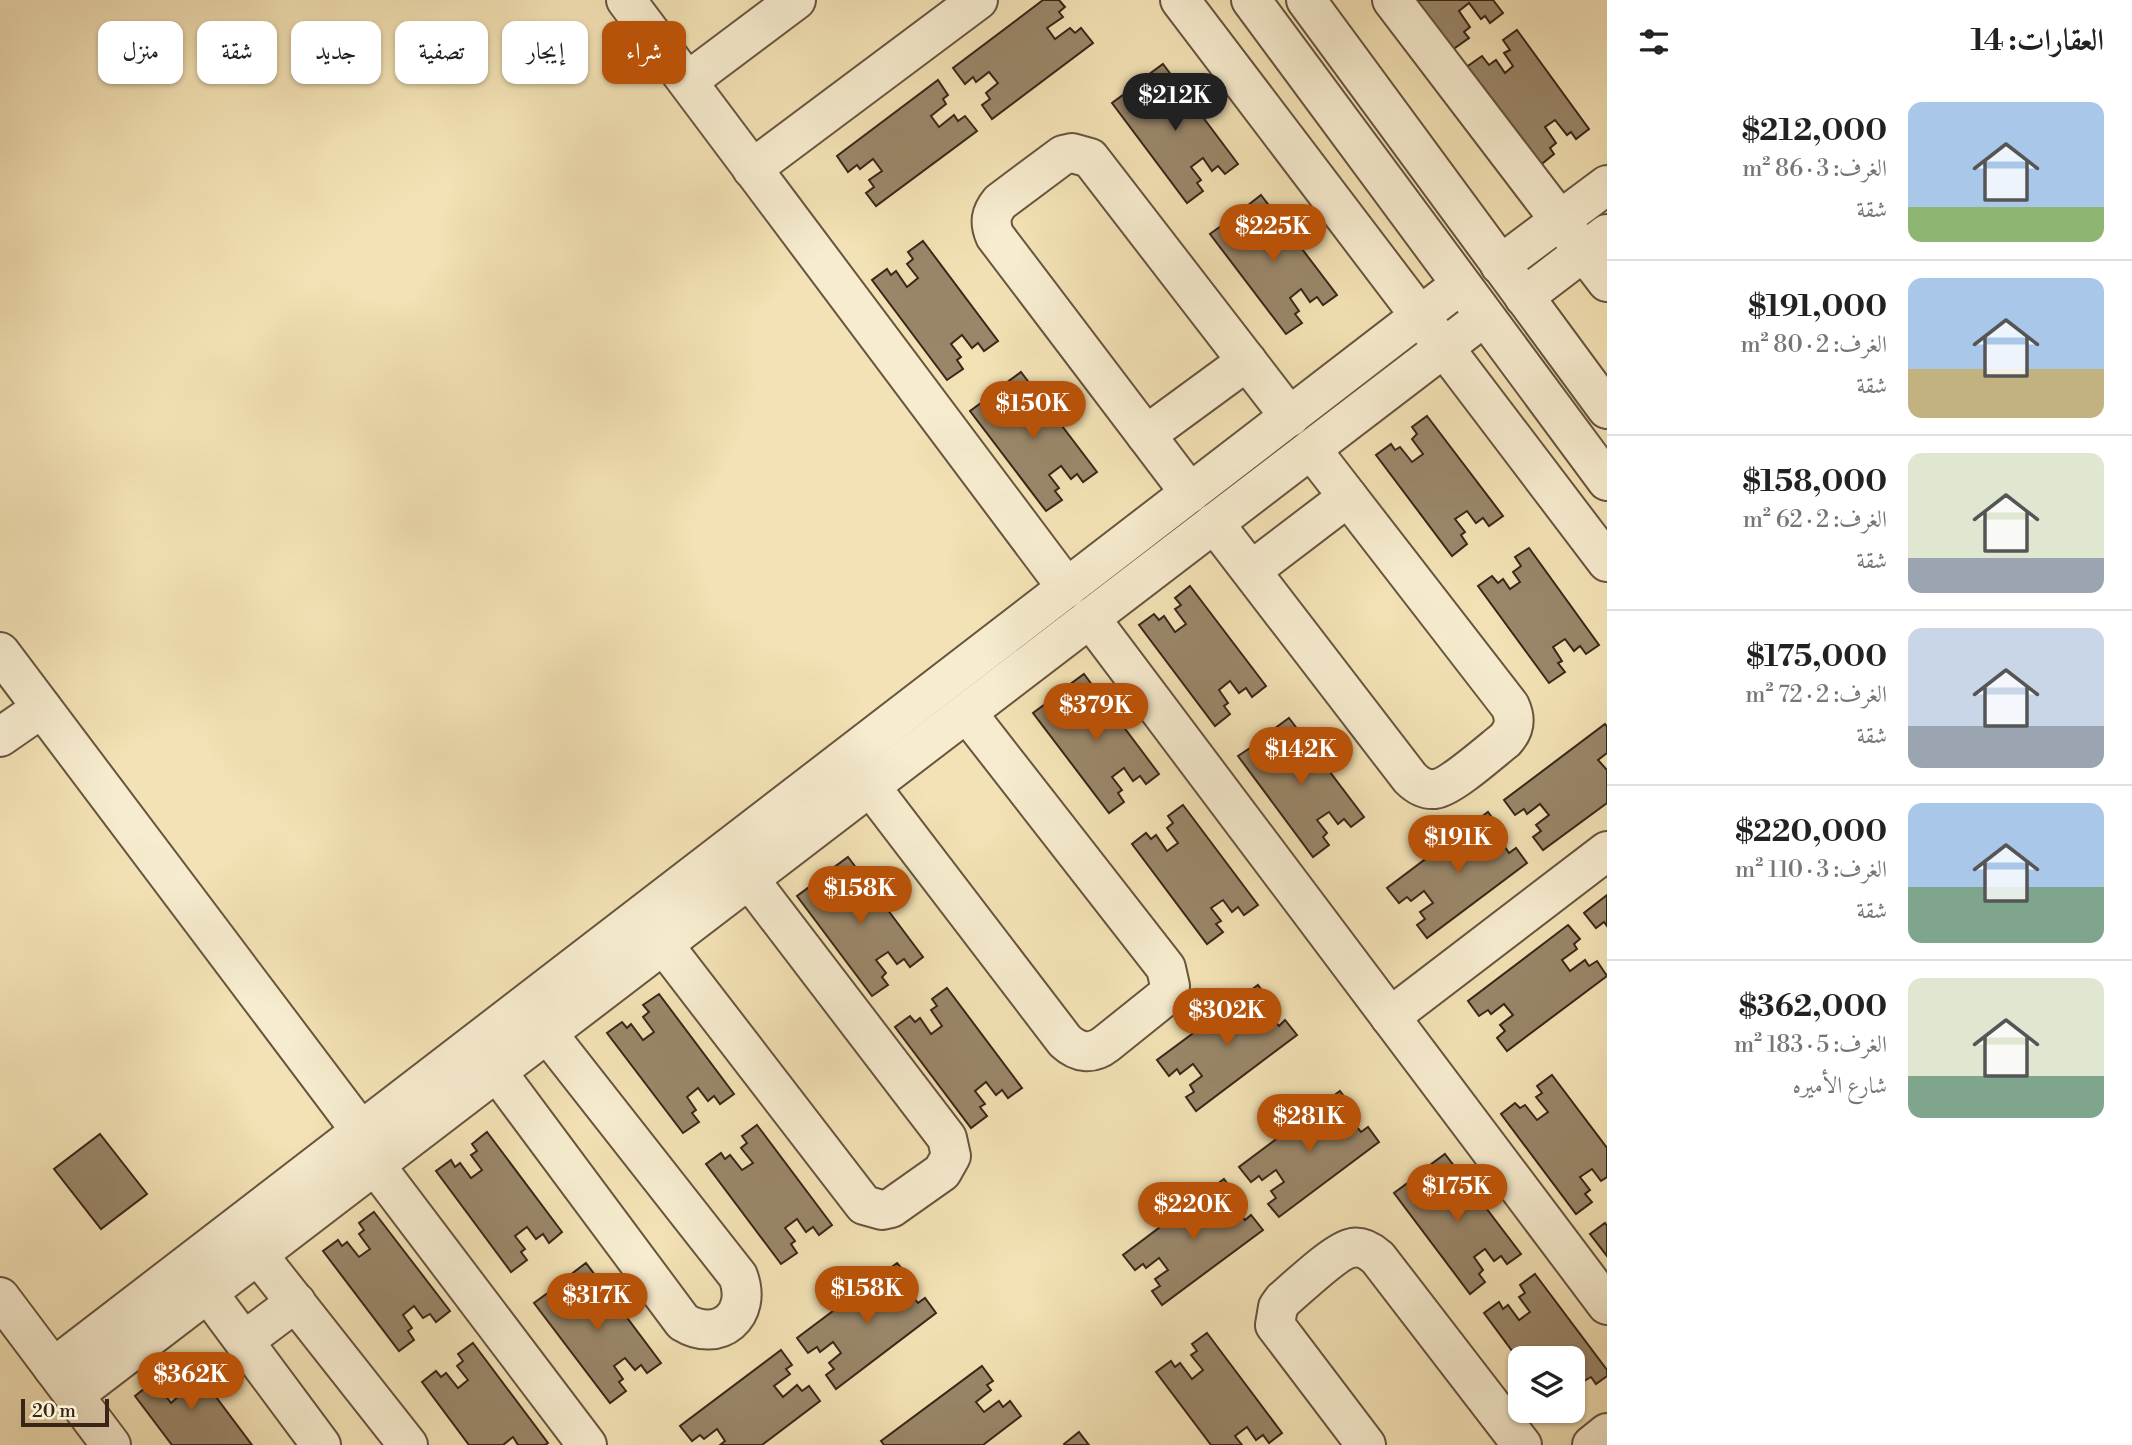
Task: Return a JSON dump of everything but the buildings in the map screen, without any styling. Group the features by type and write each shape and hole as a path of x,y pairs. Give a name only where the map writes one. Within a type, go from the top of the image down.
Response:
{"street":[{"path":"626,0 1068,587 1078,627 1390,1017 1607,1305"},
{"path":"688,81 796,0"},
{"path":"752,169 978,0"},
{"path":"1180,0 1607,562"},
{"path":"1251,0 1607,481"},
{"path":"1306,0 1607,409"},
{"path":"1392,0 1560,220 1596,243 1607,282"},
{"path":"1190,493 995,236 991,227 994,209 1000,202 1055,160 1072,153 1082,154 1096,164 1290,417"},
{"path":"1500,265 1607,185"},
{"path":"64,1382 406,1119 1068,587 1420,317 1478,235"},
{"path":"1524,297 1596,243"},
{"path":"406,1119 497,1072 1484,317"},
{"path":"1146,435 1247,361"},
{"path":"1214,523 1416,784 1424,789 1442,787 1494,748 1511,733 1514,714 1510,706 1311,449"},
{"path":"1252,570 1348,496"},
{"path":"1068,587 1120,595"},
{"path":"0,652 357,1157 587,1445"},
{"path":"0,737 42,708"},
{"path":"870,786 1072,1047 1080,1051 1098,1050 1128,1028 1167,995 1170,986 1166,968 967,713"},
{"path":"1390,1017 1607,851"},
{"path":"663,944 864,1205 882,1210 891,1208 942,1172 951,1156 947,1138 749,879"},
{"path":"497,1072 683,1322 707,1331 730,1322 743,1301 738,1276 547,1033"},
{"path":"64,1382 208,1293 258,1255 357,1157"},
{"path":"1366,1445 1275,1325 1275,1316 1283,1300 1336,1256 1353,1247 1370,1252 1377,1258 1503,1439"},
{"path":"258,1255 408,1445"},
{"path":"208,1293 321,1445"},
{"path":"0,1297 111,1445"},
{"path":"244,1341 296,1302"},
{"path":"1592,1445 1607,1433"}]}
